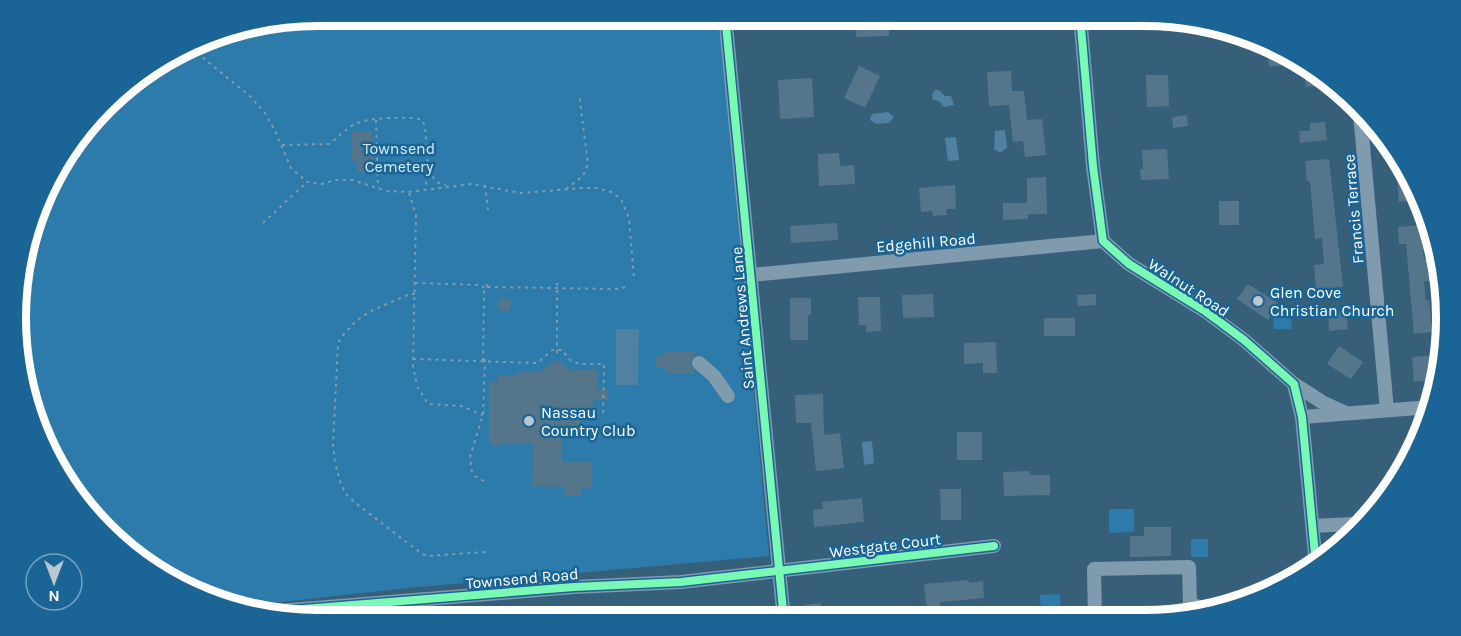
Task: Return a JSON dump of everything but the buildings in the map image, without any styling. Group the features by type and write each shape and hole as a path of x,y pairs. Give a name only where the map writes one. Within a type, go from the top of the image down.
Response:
{"street":[{"name":"Saint Andrews Lane","path":"726,26 783,610"},
{"path":"1081,26 1093,166 1103,241"},
{"name":"Francis Terrace","path":"1361,123 1387,410"},
{"name":"Edgehill Road","path":"752,275 1103,241"},
{"name":"Walnut Road","path":"1103,241 1129,264 1205,311 1244,340 1294,384 1322,402 1348,413"},
{"path":"699,363 714,376 728,396"},
{"path":"1294,384 1302,417 1315,554"},
{"path":"1302,417 1421,408"},
{"path":"1313,526 1350,525"},
{"name":"Westgate Court","path":"779,571 994,546"},
{"path":"1095,610 1094,569 1189,567 1190,604 1195,606"},
{"name":"Townsend Road","path":"295,610 574,587 681,582 779,571"}],"path":[{"path":"196,52 251,97 265,113 291,168 307,182 322,184 336,180 352,180 387,191 409,192 449,186 485,185 522,193 597,188 611,192 621,199 629,218 634,279"},
{"path":"564,190 583,176 588,164 579,94"},
{"path":"282,145 325,146 357,122 420,119 424,125 428,169 425,190"},
{"path":"376,120 378,188"},
{"path":"428,169 436,182 449,186"},
{"path":"263,223 307,182"},
{"path":"485,185 488,210"},
{"path":"409,192 416,215 413,359 417,386 428,404 461,406 483,415"},
{"path":"484,481 472,472 470,457 483,415 486,281"},
{"path":"415,283 481,285 486,288 617,289 626,287"},
{"path":"556,352 557,283"},
{"path":"415,294 371,310 348,328 338,343 333,426 335,463 345,493 422,554 428,556 485,552"},
{"path":"413,359 536,363 552,350 556,352 562,350 570,360 579,364 604,364 603,415"}],"green space":[{"name":"Nassau Country Club","path":"299,26 720,26 769,556 408,588 259,605 242,601 206,588 155,561 125,538 98,511 75,481 48,430 35,394 26,337 26,299 35,242 48,206 65,172 98,125 140,86 189,56 242,35"},
{"path":"1280,305 1290,311 1292,329 1274,329 1273,317"},
{"path":"1109,509 1134,509 1134,532 1109,533"},
{"path":"1191,539 1208,539 1208,557 1191,557"},
{"path":"1060,594 1061,610 1041,610 1040,595"}],"shaded area":[{"path":"935,90 939,90 945,96 951,96 954,105 944,107 939,101 933,100 932,94"},
{"path":"888,112 894,117 889,123 876,124 870,120 872,114"},
{"path":"1005,130 1007,148 1000,153 994,149 995,131"},
{"path":"956,137 959,160 948,161 945,138"},
{"path":"616,329 639,329 638,385 616,385"},
{"path":"872,441 874,463 866,465 862,442"}],"cycle path":[{"path":"726,26 783,610"},
{"path":"1081,26 1093,166 1103,241 1129,264 1205,311 1244,340 1294,384 1302,417 1315,554"},
{"path":"295,610 574,587 681,582 994,546"}],"place":[{"name":"Glen Cove Christian Church","path":"1258,301"},
{"name":"Nassau Country Club","path":"529,421"}],"park label":[{"name":"Townsend Cemetery","path":"399,157"}]}
